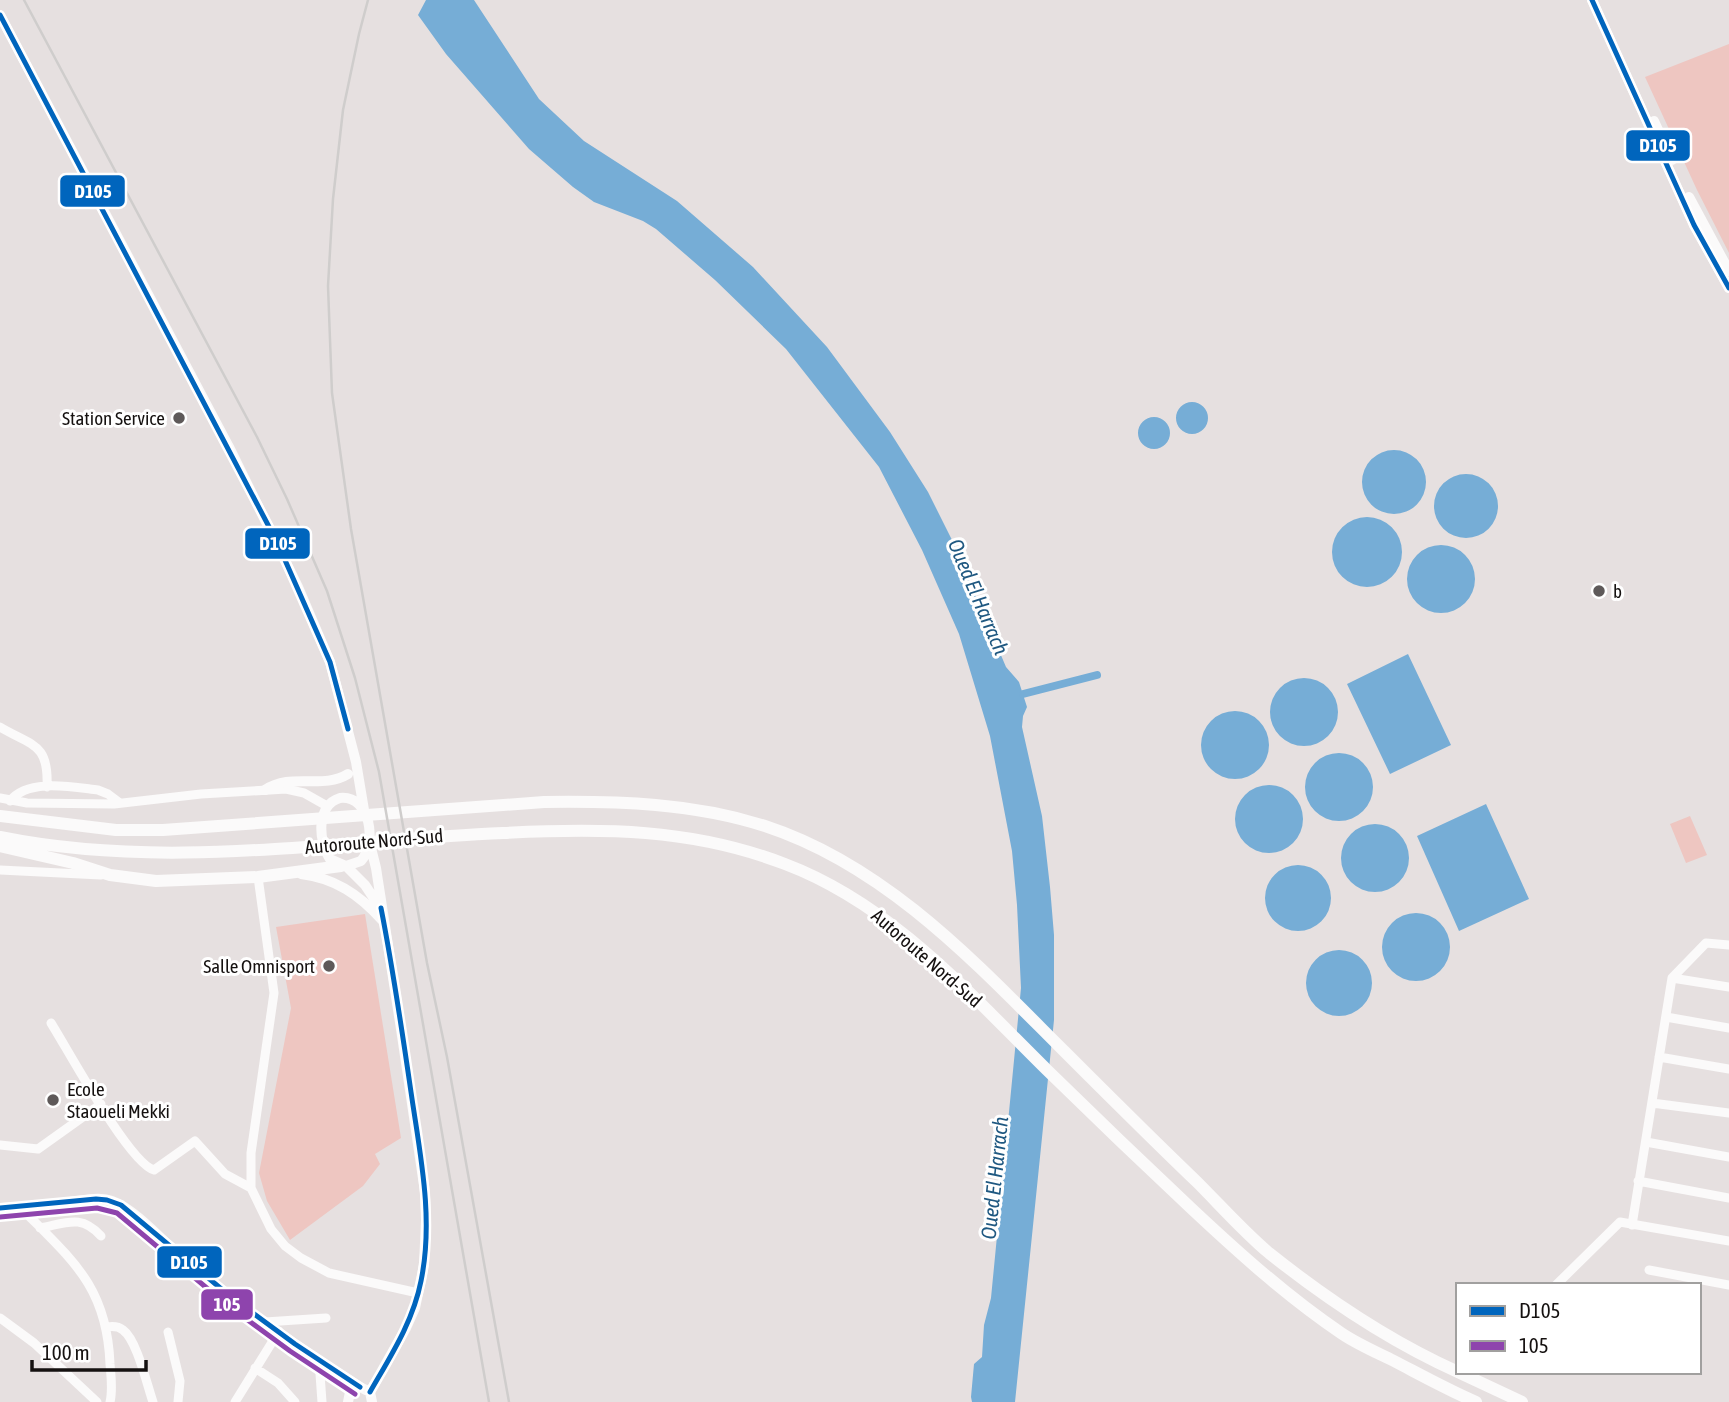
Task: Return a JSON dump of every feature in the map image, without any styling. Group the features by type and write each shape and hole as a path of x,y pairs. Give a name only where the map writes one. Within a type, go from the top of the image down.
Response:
{"highway":[{"name":"Autoroute Nord-Sud","path":"0,816 116,830 206,828 544,802 592,801 678,806 765,826 811,844 851,865 893,893 966,953 1267,1251 1371,1327 1456,1371"},
{"path":"5,804 18,818"},
{"name":"Autoroute Nord-Sud","path":"0,837 32,844 117,853 212,853 457,835 538,831 635,831 686,836 729,845 789,865 861,901 910,938 1256,1269 1289,1295 1346,1336 1476,1402"},
{"path":"0,846 74,863 110,875 178,882 258,877 344,866"},
{"name":"Autoroute Nord-Sud","path":"1462,1374 1522,1402"}],"main road":[{"path":"1592,0 1702,240 1729,288"},
{"path":"1599,0 1684,188 1729,271"},
{"path":"0,15 229,447 282,554 326,651 348,729 375,862 425,1192 426,1241 418,1293 410,1318 366,1392"},
{"path":"348,729 348,774 322,820 324,847 330,859 344,866 365,885 381,908"},
{"path":"265,790 282,781 323,781 338,779 348,774"},
{"path":"330,803 351,798 364,810"},
{"path":"344,866 361,861 369,848 369,840"},
{"path":"292,873 309,874 341,886 369,905 383,921"},
{"path":"0,1208 94,1199 109,1199 123,1205 187,1262 265,1322 366,1392"},
{"path":"322,1362 348,1399 353,1389 366,1392"}],"street":[{"path":"0,727 33,744 40,751 47,765 47,787"},
{"path":"5,804 26,788 47,787 98,790 120,803"},
{"path":"5,804 120,803 201,794 291,789 330,803"},
{"path":"0,797 5,804"},
{"path":"0,870 110,875"},
{"path":"258,877 273,973 274,1002 251,1153 251,1188 271,1230 285,1246 301,1258 329,1273 418,1293"},
{"path":"1632,1224 1672,978 1706,943 1729,945"},
{"path":"1672,978 1729,987"},
{"path":"1666,1017 1729,1028"},
{"path":"51,1023 101,1104 146,1168 154,1170 195,1141 225,1174 251,1188"},
{"path":"1659,1057 1729,1069"},
{"path":"1652,1102 1729,1113"},
{"path":"0,1145 37,1149 101,1104"},
{"path":"1646,1142 1729,1157"},
{"path":"1638,1181 1729,1198"},
{"path":"21,1208 71,1259 100,1305 109,1334 110,1402"},
{"path":"40,1228 76,1221 92,1226 101,1236"},
{"path":"1558,1283 1620,1222 1729,1241"},
{"path":"1650,1270 1729,1284"},
{"path":"0,1318 34,1343 97,1402"},
{"path":"265,1322 326,1318"},
{"path":"107,1326 116,1326 131,1339 153,1402"},
{"path":"235,1402 279,1331"},
{"path":"168,1332 180,1381 178,1402"},
{"path":"322,1362 323,1402"},
{"path":"255,1368 278,1382 295,1402"}],"shaded area":[{"path":"1729,44 1729,253 1645,77"},
{"path":"1690,816 1707,855 1686,863 1670,824"},
{"path":"365,914 401,1138 375,1154 380,1164 363,1186 290,1240 267,1201 259,1173 291,1008 276,927"}],"water":[{"path":"426,0 474,0 539,99 584,141 677,201 753,267 827,347 890,432 928,492 952,540 1006,667 1019,682 1027,707 1022,727 1042,816 1050,887 1054,935 1054,1020 1015,1402 972,1402 971,1397 974,1364 982,1357 984,1325 991,1298 1021,988 1012,851 990,736 959,634 922,550 879,467 786,349 715,280 656,229 643,221 594,202 529,149 446,54 418,15"},
{"path":"1192,402 1203,407 1208,418 1203,429 1192,434 1181,429 1176,418 1181,407"},
{"path":"1154,417 1165,422 1170,433 1165,444 1154,449 1143,444 1138,433 1143,422"},
{"path":"1394,450 1406,452 1417,459 1424,470 1424,494 1417,505 1406,512 1394,514 1382,512 1371,505 1364,494 1362,482 1364,470 1371,459 1382,452"},
{"path":"1460,474 1472,474 1489,483 1496,494 1496,518 1489,529 1472,538 1460,538 1448,533 1439,524 1434,512 1434,500 1439,488 1448,479"},
{"path":"1367,517 1386,523 1396,533 1402,552 1396,571 1386,581 1367,587 1348,581 1338,571 1332,552 1338,533 1348,523"},
{"path":"1448,545 1469,560 1475,572 1473,592 1465,603 1448,613 1434,613 1417,603 1409,592 1407,572 1417,555 1428,547"},
{"path":"1408,654 1451,745 1390,774 1347,684"},
{"path":"1304,678 1317,681 1328,688 1335,699 1338,712 1335,725 1328,736 1317,743 1304,746 1291,743 1280,736 1273,725 1270,712 1273,699 1280,688 1291,681"},
{"path":"1228,711 1242,711 1254,716 1264,726 1269,745 1264,764 1254,774 1242,779 1228,779 1216,774 1206,764 1201,752 1201,738 1206,726 1216,716"},
{"path":"1332,753 1346,753 1358,758 1368,768 1373,787 1368,806 1358,816 1346,821 1332,821 1320,816 1310,806 1305,794 1305,780 1310,768 1320,758"},
{"path":"1276,785 1297,800 1303,812 1301,832 1293,843 1276,853 1262,853 1245,843 1237,832 1235,812 1245,795 1256,787"},
{"path":"1486,804 1529,899 1459,931 1417,836"},
{"path":"1375,824 1388,827 1399,834 1406,845 1409,858 1406,871 1399,882 1388,889 1375,892 1362,889 1351,882 1344,871 1341,858 1344,845 1351,834 1362,827"},
{"path":"1298,865 1311,868 1321,875 1328,885 1331,898 1328,911 1321,921 1311,928 1298,931 1285,928 1275,921 1268,911 1265,898 1268,885 1275,875 1285,868"},
{"path":"1416,913 1429,916 1440,923 1447,934 1450,947 1447,960 1440,971 1429,978 1416,981 1403,978 1392,971 1385,960 1382,947 1385,934 1392,923 1403,916"},
{"path":"1339,950 1352,953 1362,960 1369,970 1372,983 1369,996 1362,1006 1352,1013 1339,1016 1326,1013 1316,1006 1309,996 1306,983 1309,970 1316,960 1326,953"}],"waterway":[{"path":"1023,694 1097,675"}],"railway":[{"path":"24,0 257,437 327,591 355,678 379,772 489,1402"},
{"path":"368,0 343,110 333,199 328,286 332,393 351,529 427,963 447,1057 509,1402"}],"transit line":[{"name":"D105","path":"1592,0 1694,225 1729,288"},
{"name":"D105","path":"0,15 277,542 330,662 348,729"},
{"name":"D105","path":"370,1392 400,1339 412,1311 421,1281 426,1234 422,1162 381,908"},
{"name":"D105","path":"0,1208 96,1199 121,1205 231,1297 360,1387"},
{"name":"105","path":"0,1217 97,1208 117,1213 226,1304 355,1394"}],"place":[{"name":"Station Service","path":"179,418"},
{"name":"b","path":"1599,591"},
{"name":"Salle Omnisport","path":"329,966"},
{"name":"Ecole Staoueli Mekki","path":"53,1100"}],"water label":[{"name":"Oued El Harrach","path":"978,597"},
{"name":"Oued El Harrach","path":"995,1178"}]}
